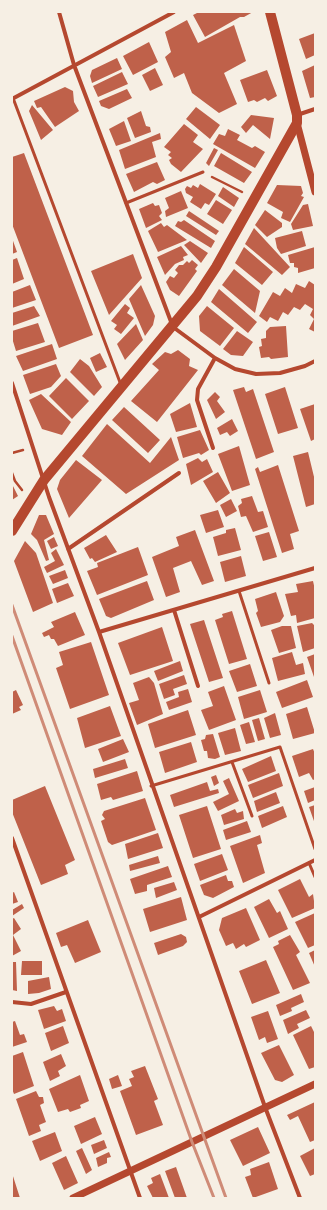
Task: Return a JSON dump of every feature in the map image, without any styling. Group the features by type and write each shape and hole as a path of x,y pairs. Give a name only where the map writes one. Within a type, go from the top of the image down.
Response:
{"main road":[{"path":"12,531 44,480 121,386 173,327 216,267 255,199 297,119 270,12"}],"street":[{"path":"59,12 74,65 173,327 215,358 235,369 256,374 280,373 305,366 315,361"},
{"path":"12,98 174,12"},
{"path":"315,109 297,119 315,192"},
{"path":"213,448 197,400 198,389 215,358"},
{"path":"12,383 68,549 99,632 265,1108 300,1198"},
{"path":"68,549 180,473"},
{"path":"99,632 315,568"},
{"path":"174,610 198,686"},
{"path":"12,838 140,1198"},
{"path":"199,917 315,860"},
{"path":"12,1002 31,1004 66,992"},
{"path":"73,1198 315,1084"}],"lane":[{"path":"12,98 121,386"},
{"path":"126,203 203,172"},
{"path":"238,591 269,683"},
{"path":"152,786 280,748 315,849"},
{"path":"232,762 252,816"},
{"path":"309,863 315,877"}],"path":[{"path":"203,172 255,199"},
{"path":"12,453 27,448"},
{"path":"12,473 15,481 24,492"}],"building":[{"path":"199,12 253,12 244,17 240,17 205,37 193,15"},
{"path":"187,20 198,43 234,25 246,61 224,73 237,104 219,113 192,93 184,73 174,78 165,57 171,52 165,32"},
{"path":"315,33 315,55 306,59 299,39"},
{"path":"149,42 158,62 133,75 123,56"},
{"path":"117,58 122,69 92,83 90,76 92,70"},
{"path":"315,65 315,97 310,98 302,71"},
{"path":"155,68 163,85 150,91 142,75"},
{"path":"267,70 277,96 268,101 265,98 257,102 254,100 248,102 240,80"},
{"path":"122,72 128,84 98,97 93,86"},
{"path":"65,87 73,91 74,102 79,111 55,127 41,107 37,108 34,101"},
{"path":"127,89 132,98 109,109 101,106 99,101"},
{"path":"32,105 53,130 41,140 29,111"},
{"path":"196,107 220,125 210,139 186,119"},
{"path":"141,111 146,126 150,127 151,132 135,138 127,118"},
{"path":"251,115 274,118 270,139 253,125 246,133 241,127"},
{"path":"124,121 131,141 116,146 109,129"},
{"path":"184,124 198,135 193,142 203,149 181,172 171,164 169,160 172,158 168,155 171,152 164,147"},
{"path":"228,129 240,135 237,140 252,148 255,146 265,152 255,168 213,144 219,134 225,136"},
{"path":"160,133 161,139 152,142 156,157 125,169 119,150"},
{"path":"214,148 218,150 209,166 206,163"},
{"path":"24,153 93,335 59,348 12,224 12,157"},
{"path":"221,153 252,172 244,183 214,166"},
{"path":"157,162 165,180 157,184 153,182 134,192 126,174"},
{"path":"200,184 216,194 209,205 205,203 201,209 190,202 193,197 186,193 185,189 187,186 191,188 193,185 198,188"},
{"path":"277,185 301,186 303,193 301,196 304,197 290,222 281,218 283,212 267,203"},
{"path":"223,187 239,198 234,207 218,196"},
{"path":"181,191 188,208 166,217 165,211 169,208 165,198"},
{"path":"216,200 232,210 223,224 207,214"},
{"path":"153,203 155,206 159,205 162,213 159,216 162,220 146,228 139,209"},
{"path":"308,204 313,226 293,230 291,224 303,205"},
{"path":"265,210 282,223 282,227 267,237 255,225"},
{"path":"189,211 219,231 216,235 186,216"},
{"path":"184,220 215,241 211,248 175,226 178,221 181,222"},
{"path":"161,223 164,227 167,225 187,240 158,252 148,231"},
{"path":"254,228 290,267 282,275 245,244"},
{"path":"302,231 306,246 281,254 277,248 275,238"},
{"path":"12,238 17,252 12,254"},
{"path":"190,241 208,253 201,263 184,245"},
{"path":"181,246 188,255 183,257 184,260 175,264 165,275 157,257"},
{"path":"244,247 273,272 262,285 235,263"},
{"path":"315,247 315,268 298,273 298,268 294,267 294,263 290,263 288,255"},
{"path":"133,254 142,278 109,315 91,271"},
{"path":"17,258 24,279 12,284 12,260"},
{"path":"192,260 198,265 195,269 197,271 179,296 170,290 166,282 170,276 174,278 178,273 175,270 179,265 183,265 187,261 189,263"},
{"path":"234,269 260,291 255,313 222,285"},
{"path":"309,281 315,285 315,332 309,329 314,319 310,315 313,309 305,304 300,310 294,307 288,315 283,312 278,321 270,317 267,322 259,316 273,292 280,296 285,288 292,293 296,284 305,288"},
{"path":"30,285 36,300 12,308 12,292"},
{"path":"141,285 155,316 153,325 145,336 129,299"},
{"path":"219,289 257,322 248,333 211,302"},
{"path":"125,304 130,308 127,313 134,318 121,334 114,329 117,325 111,321"},
{"path":"34,306 40,316 12,326 12,313"},
{"path":"207,306 234,328 220,346 200,331 199,316"},
{"path":"38,323 45,342 16,351 12,338 12,331"},
{"path":"136,324 143,340 125,360 117,344"},
{"path":"286,326 288,357 271,359 269,357 261,358 259,347 262,346 261,339 266,338 266,331 270,327"},
{"path":"237,331 253,342 243,356 231,355 223,349"},
{"path":"52,344 57,359 23,371 16,356"},
{"path":"178,350 190,359 189,366 198,370 157,422 131,401 159,370 152,364 165,352 171,354"},
{"path":"100,353 107,367 96,372 90,358"},
{"path":"80,359 89,366 102,387 94,396 70,372"},
{"path":"56,364 61,376 51,387 30,394 23,375"},
{"path":"66,378 89,401 72,419 49,396"},
{"path":"244,387 246,392 253,389 274,452 256,459 233,390"},
{"path":"285,387 298,428 278,434 265,394"},
{"path":"215,392 220,397 217,401 225,412 216,419 207,400"},
{"path":"41,394 71,422 62,435 42,429 29,400"},
{"path":"190,403 197,427 176,432 170,414"},
{"path":"315,404 315,439 311,441 300,409"},
{"path":"124,407 160,440 148,453 112,420"},
{"path":"232,419 238,431 230,436 227,432 220,435 217,428"},
{"path":"107,424 150,463 171,437 179,460 126,494 82,456"},
{"path":"200,430 209,450 201,455 199,453 183,458 177,437"},
{"path":"239,446 250,485 232,491 218,454"},
{"path":"308,452 315,481 315,504 306,507 293,456"},
{"path":"198,458 202,462 207,459 213,472 191,485 186,464"},
{"path":"76,460 102,480 69,518 57,489 60,480"},
{"path":"278,465 299,531 290,534 294,549 282,553 255,469 258,467 260,472"},
{"path":"218,472 230,493 216,503 203,481"},
{"path":"12,484 18,496 12,500"},
{"path":"252,496 258,512 263,511 268,527 253,532 246,516 241,517 238,506 242,503 241,499"},
{"path":"231,499 237,511 226,517 220,505"},
{"path":"218,510 224,527 206,533 200,515"},
{"path":"39,515 46,515 54,534 44,540 49,560 46,561 37,540 31,534"},
{"path":"235,528 241,550 218,556 213,537 226,533 226,530"},
{"path":"195,530 214,581 202,585 191,561 173,568 180,592 166,597 152,557 179,546 176,537"},
{"path":"269,532 277,557 263,561 255,536"},
{"path":"106,535 117,552 95,562 92,558 90,559 84,548"},
{"path":"54,537 58,546 51,549 47,541"},
{"path":"25,541 36,553 53,603 33,612 14,561"},
{"path":"138,547 148,575 97,595 87,571 98,567 97,563"},
{"path":"56,549 64,565 47,573 44,567 55,561 51,553"},
{"path":"241,556 246,576 225,582 220,562"},
{"path":"65,570 68,578 53,584 49,576"},
{"path":"147,581 154,600 111,618 106,616 99,599"},
{"path":"313,581 315,590 315,618 297,623 296,615 291,616 285,594 298,592 296,584"},
{"path":"68,583 74,596 57,603 52,589"},
{"path":"276,592 284,616 280,622 261,627 256,613 258,611 255,599"},
{"path":"232,611 247,659 229,664 215,620 223,617 222,614"},
{"path":"75,612 85,635 58,646 54,639 51,639 49,635 44,637 42,633 54,627 51,622"},
{"path":"204,620 223,678 209,682 190,624"},
{"path":"312,623 315,626 315,648 303,652 297,626"},
{"path":"282,626 291,626 296,648 279,653 271,630"},
{"path":"162,627 173,661 130,675 118,643"},
{"path":"91,642 109,695 70,709 56,668 63,665 59,652"},
{"path":"292,652 296,665 303,663 305,674 278,681 272,658"},
{"path":"315,654 315,677 314,677 307,657"},
{"path":"180,661 183,671 158,681 154,671"},
{"path":"250,664 257,686 237,692 229,671"},
{"path":"184,675 187,684 173,689 175,695 164,699 159,684"},
{"path":"149,677 154,683 163,714 137,725 129,703 139,700 133,683"},
{"path":"307,680 313,697 282,708 276,692"},
{"path":"224,686 236,720 209,730 201,710 213,706 208,692"},
{"path":"188,689 192,702 169,710 166,702 179,697 178,692"},
{"path":"16,690 23,705 19,707 21,710 12,714 12,692"},
{"path":"260,690 267,712 244,719 238,697"},
{"path":"110,706 121,736 85,748 77,718"},
{"path":"307,707 315,733 293,739 286,714"},
{"path":"188,710 196,735 155,748 148,724"},
{"path":"275,713 281,735 270,738 264,718"},
{"path":"259,718 265,739 258,741 252,720"},
{"path":"249,722 255,742 246,744 240,725"},
{"path":"235,728 241,751 225,755 218,733"},
{"path":"213,734 220,757 215,759 208,758 207,751 204,751 201,740 205,739 206,735"},
{"path":"123,739 129,752 103,762 98,749"},
{"path":"191,742 197,762 165,773 159,752"},
{"path":"313,749 315,754 315,779 313,780 309,773 299,777 292,756"},
{"path":"271,756 276,771 248,782 242,769"},
{"path":"125,759 128,768 95,778 93,769"},
{"path":"137,771 143,791 113,800 111,797 101,800 97,784"},
{"path":"279,773 283,786 253,798 248,785"},
{"path":"216,775 219,783 214,786 211,777"},
{"path":"229,778 239,801 218,811 213,802 229,794 223,781"},
{"path":"207,782 210,791 218,789 219,793 174,807 170,795"},
{"path":"45,786 75,860 65,865 68,874 41,885 12,812 12,800"},
{"path":"315,787 315,800 308,803 304,791"},
{"path":"276,792 280,803 257,812 254,801"},
{"path":"145,798 156,830 112,845 108,842 101,821 105,819 102,815 104,811"},
{"path":"315,805 315,824 309,807"},
{"path":"207,806 221,849 193,858 179,815"},
{"path":"283,806 287,817 262,828 258,816"},
{"path":"235,809 237,813 243,811 244,819 224,825 221,815"},
{"path":"247,821 251,832 226,840 223,830"},
{"path":"158,833 163,848 128,859 125,844"},
{"path":"260,835 262,843 257,845 265,873 243,883 230,846"},
{"path":"222,854 228,870 200,881 194,864"},
{"path":"158,856 160,863 130,871 129,865"},
{"path":"168,866 172,877 147,885 147,891 135,894 130,879"},
{"path":"226,875 228,881 232,881 234,887 213,898 204,895 200,885"},
{"path":"300,879 309,897 313,894 315,908 292,918 278,890"},
{"path":"174,882 177,890 156,898 154,888"},
{"path":"14,892 18,902 12,904 12,893"},
{"path":"181,897 187,920 150,932 143,909"},
{"path":"269,899 277,913 280,911 288,929 269,938 254,907"},
{"path":"22,904 24,908 12,916 12,910"},
{"path":"246,908 260,940 246,947 244,944 236,949 233,943 226,946 219,930 222,918"},
{"path":"315,913 315,945 308,948 295,922"},
{"path":"14,918 21,929 13,935 21,951 12,956 12,919"},
{"path":"88,920 101,952 75,963 67,945 61,947 56,933"},
{"path":"181,934 186,937 187,942 183,946 158,955 154,943"},
{"path":"290,935 300,952 296,955 310,983 293,990 273,947 279,944 278,941"},
{"path":"315,950 315,967 309,953"},
{"path":"266,960 280,993 252,1004 239,971"},
{"path":"22,961 42,961 42,975 21,975"},
{"path":"12,962 16,962 17,991 12,990"},
{"path":"49,977 51,989 39,993 28,994 28,981"},
{"path":"301,994 304,1002 291,1008 292,1011 280,1016 276,1005"},
{"path":"54,1006 57,1011 62,1009 66,1021 44,1029 38,1010"},
{"path":"306,1010 310,1018 297,1024 299,1028 288,1034 283,1020"},
{"path":"268,1011 278,1039 267,1043 265,1037 259,1040 251,1017"},
{"path":"15,1021 20,1035 24,1034 27,1042 12,1047 12,1022"},
{"path":"63,1026 69,1043 51,1051 45,1033"},
{"path":"311,1026 315,1034 315,1067 309,1069 293,1035"},
{"path":"279,1045 294,1075 282,1082 275,1080 261,1053"},
{"path":"23,1052 34,1086 14,1094 12,1089 12,1056"},
{"path":"61,1054 66,1066 58,1071 60,1076 50,1081 43,1062"},
{"path":"145,1066 158,1099 154,1101 163,1125 136,1135 120,1091 132,1086 129,1079 134,1077 131,1071"},
{"path":"80,1075 89,1101 80,1105 81,1108 70,1112 68,1109 58,1112 49,1089"},
{"path":"118,1075 122,1086 112,1089 109,1079"},
{"path":"36,1091 39,1097 43,1097 44,1103 40,1105 46,1122 39,1125 41,1131 29,1136 16,1099"},
{"path":"315,1102 315,1140 310,1142 298,1116 290,1120 287,1115"},
{"path":"95,1117 102,1134 81,1144 74,1126"},
{"path":"258,1127 270,1153 243,1166 230,1140"},
{"path":"55,1132 62,1151 40,1161 32,1141"},
{"path":"104,1140 107,1148 94,1154 91,1145"},
{"path":"82,1148 92,1170 86,1174 76,1151"},
{"path":"315,1148 315,1174 310,1176 300,1156"},
{"path":"109,1152 111,1157 107,1158 107,1163 98,1167 96,1158"},
{"path":"66,1156 78,1183 64,1190 52,1163"},
{"path":"269,1162 278,1189 253,1198 245,1177 251,1175 250,1169"},
{"path":"176,1167 187,1198 175,1198 165,1171"},
{"path":"12,1173 20,1198 12,1198"},
{"path":"160,1174 169,1198 153,1198 147,1186 153,1183 151,1178"}],"railway":[{"path":"12,605 226,1198"},
{"path":"12,636 192,1142 214,1198"}]}
